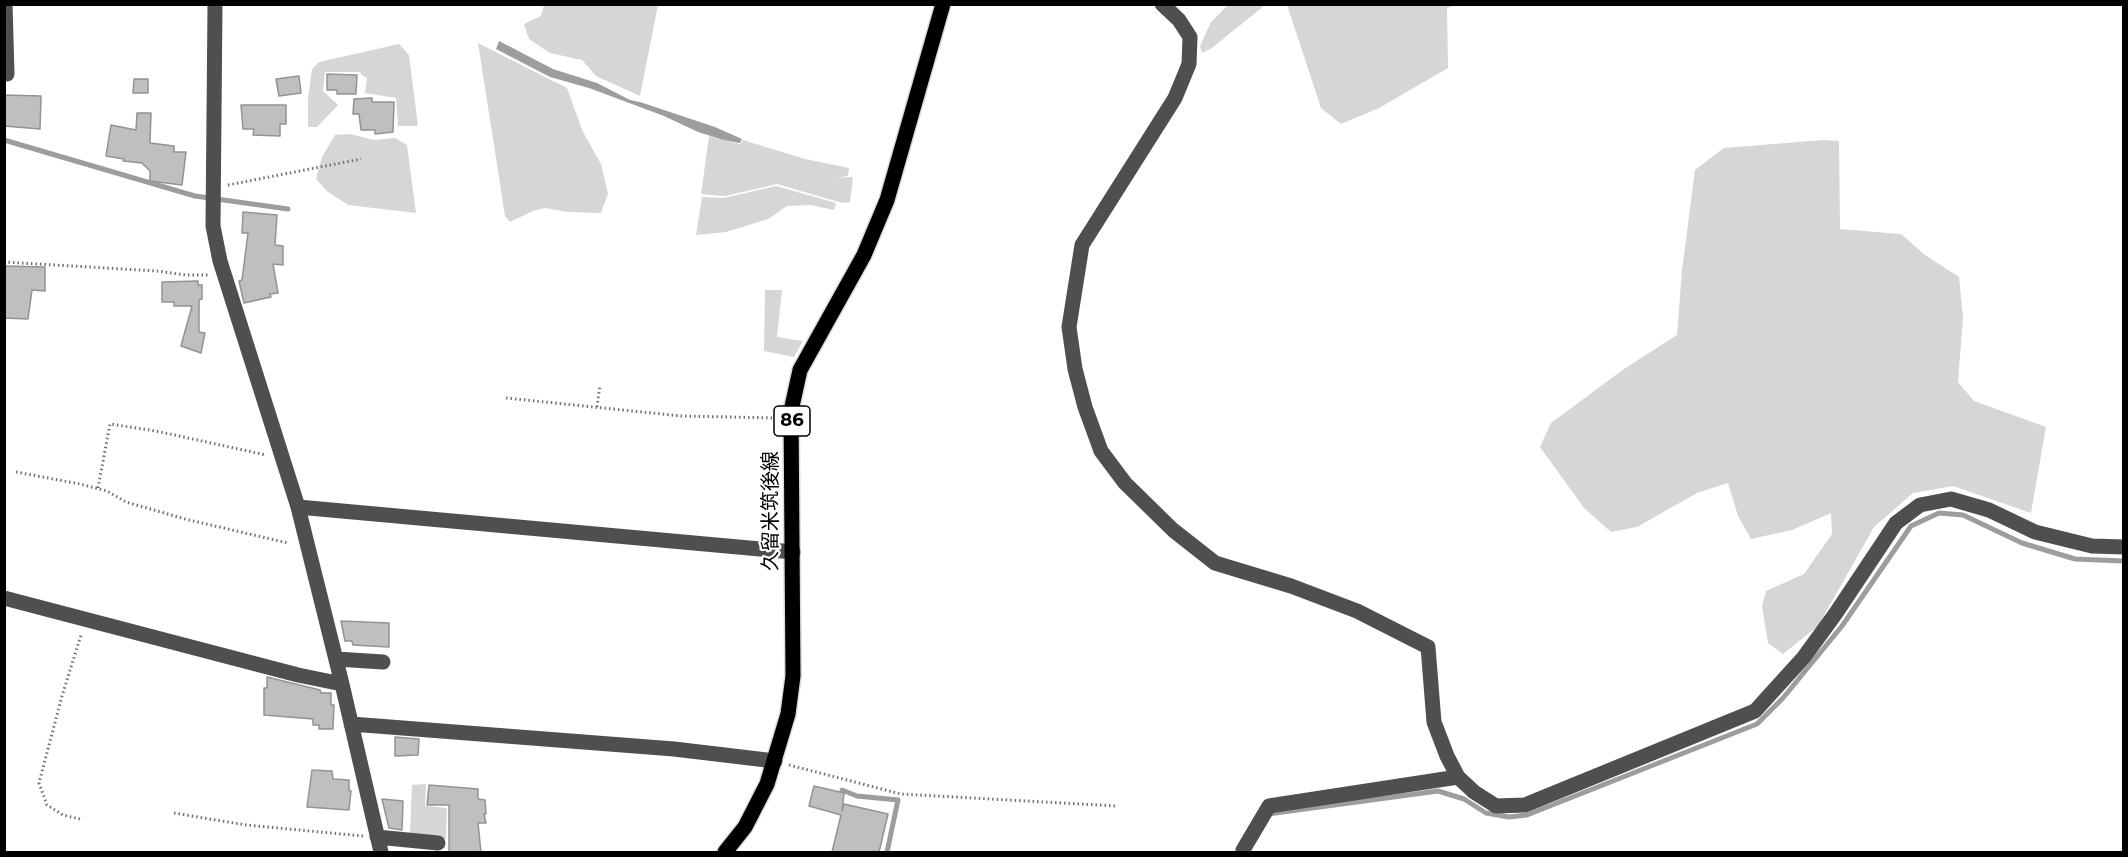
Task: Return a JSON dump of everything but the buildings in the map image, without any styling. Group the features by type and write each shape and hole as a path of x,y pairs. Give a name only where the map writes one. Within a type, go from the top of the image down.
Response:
{"main road":[{"name":"久留米筑後線","path":"725,852 745,827 767,784 788,714 793,676 792,419 800,370 864,255 887,200 943,4"}],"street":[{"path":"5,4 7,74"},
{"path":"215,4 213,226 220,261 298,507 336,658 376,842 438,843"},
{"path":"1162,4 1179,20 1190,37 1189,64 1175,98 1082,245 1068,327 1075,369 1101,451 1125,483 1173,530 1215,562 1291,586 1357,611 1428,647 1434,722 1447,756 1458,777 1474,792 1496,806 1526,805 1755,711 1804,657 1896,523 1920,504 1951,498 1989,510 2035,532 2092,546 2124,548"},
{"path":"298,507 793,552"},
{"path":"4,598 298,675 342,684"},
{"path":"336,658 383,662"},
{"path":"351,724 674,749 775,761"},
{"path":"1243,852 1269,806 1458,777"}],"path":[{"path":"214,186 246,182 361,159"},
{"path":"4,262 215,275"},
{"path":"597,407 600,385"},
{"path":"506,398 681,416 792,419"},
{"path":"98,489 110,424 156,431 283,459"},
{"path":"16,472 98,489 126,502 185,519 288,543"},
{"path":"80,819 63,815 46,805 39,783 62,696 86,620"},
{"path":"775,761 901,794 1117,806"},
{"path":"174,813 376,842"}],"shaded area":[{"path":"544,5 658,5 640,96 596,76 582,60 550,53 529,39 524,24 541,16"},
{"path":"1228,5 1265,5 1212,48 1202,53 1200,46 1211,22"},
{"path":"1287,5 1456,5 1447,8 1448,68 1379,108 1341,124 1321,108"},
{"path":"499,41 553,69 597,83 630,100 715,127 742,139 740,143 698,132 664,116 589,88 550,77 496,49"},
{"path":"478,43 567,88 583,132 601,164 608,194 601,213 568,212 545,208 510,222 505,216"},
{"path":"399,44 409,55 418,126 398,126 396,98 365,93 367,78 360,72 325,72 323,91 338,105 317,127 308,127 308,99 312,69 319,62"},
{"path":"350,134 374,140 395,138 407,145 416,213 348,205 328,192 316,179 322,157 335,135"},
{"path":"709,136 740,144 743,140 805,159 849,168 848,176 836,178 853,177 850,202 842,203 777,184 725,196 701,194"},
{"path":"1823,140 1839,141 1840,229 1901,234 1925,255 1959,277 1963,317 1958,382 1974,401 2046,427 2031,513 1953,486 1913,493 1874,527 1818,626 1783,654 1768,643 1762,606 1766,591 1804,574 1832,534 1831,513 1792,530 1751,539 1738,516 1728,483 1697,493 1637,527 1611,532 1584,508 1540,447 1551,423 1624,369 1677,335 1682,270 1695,170 1724,148"},
{"path":"776,186 836,203 834,210 810,205 787,206 768,219 726,232 696,235 702,197 724,198"},
{"path":"765,290 782,290 777,337 803,341 794,357 764,351"},
{"path":"426,784 425,806 447,808 446,839 410,833 412,785"}],"waterway":[{"path":"4,140 195,196 288,209"},
{"path":"1268,814 1438,791 1464,799 1486,813 1509,817 1527,815 1757,724 1783,698 1842,626 1911,526 1939,513 1963,515 2022,543 2075,559 2124,561"},
{"path":"842,790 857,796 898,800 887,852"}]}
